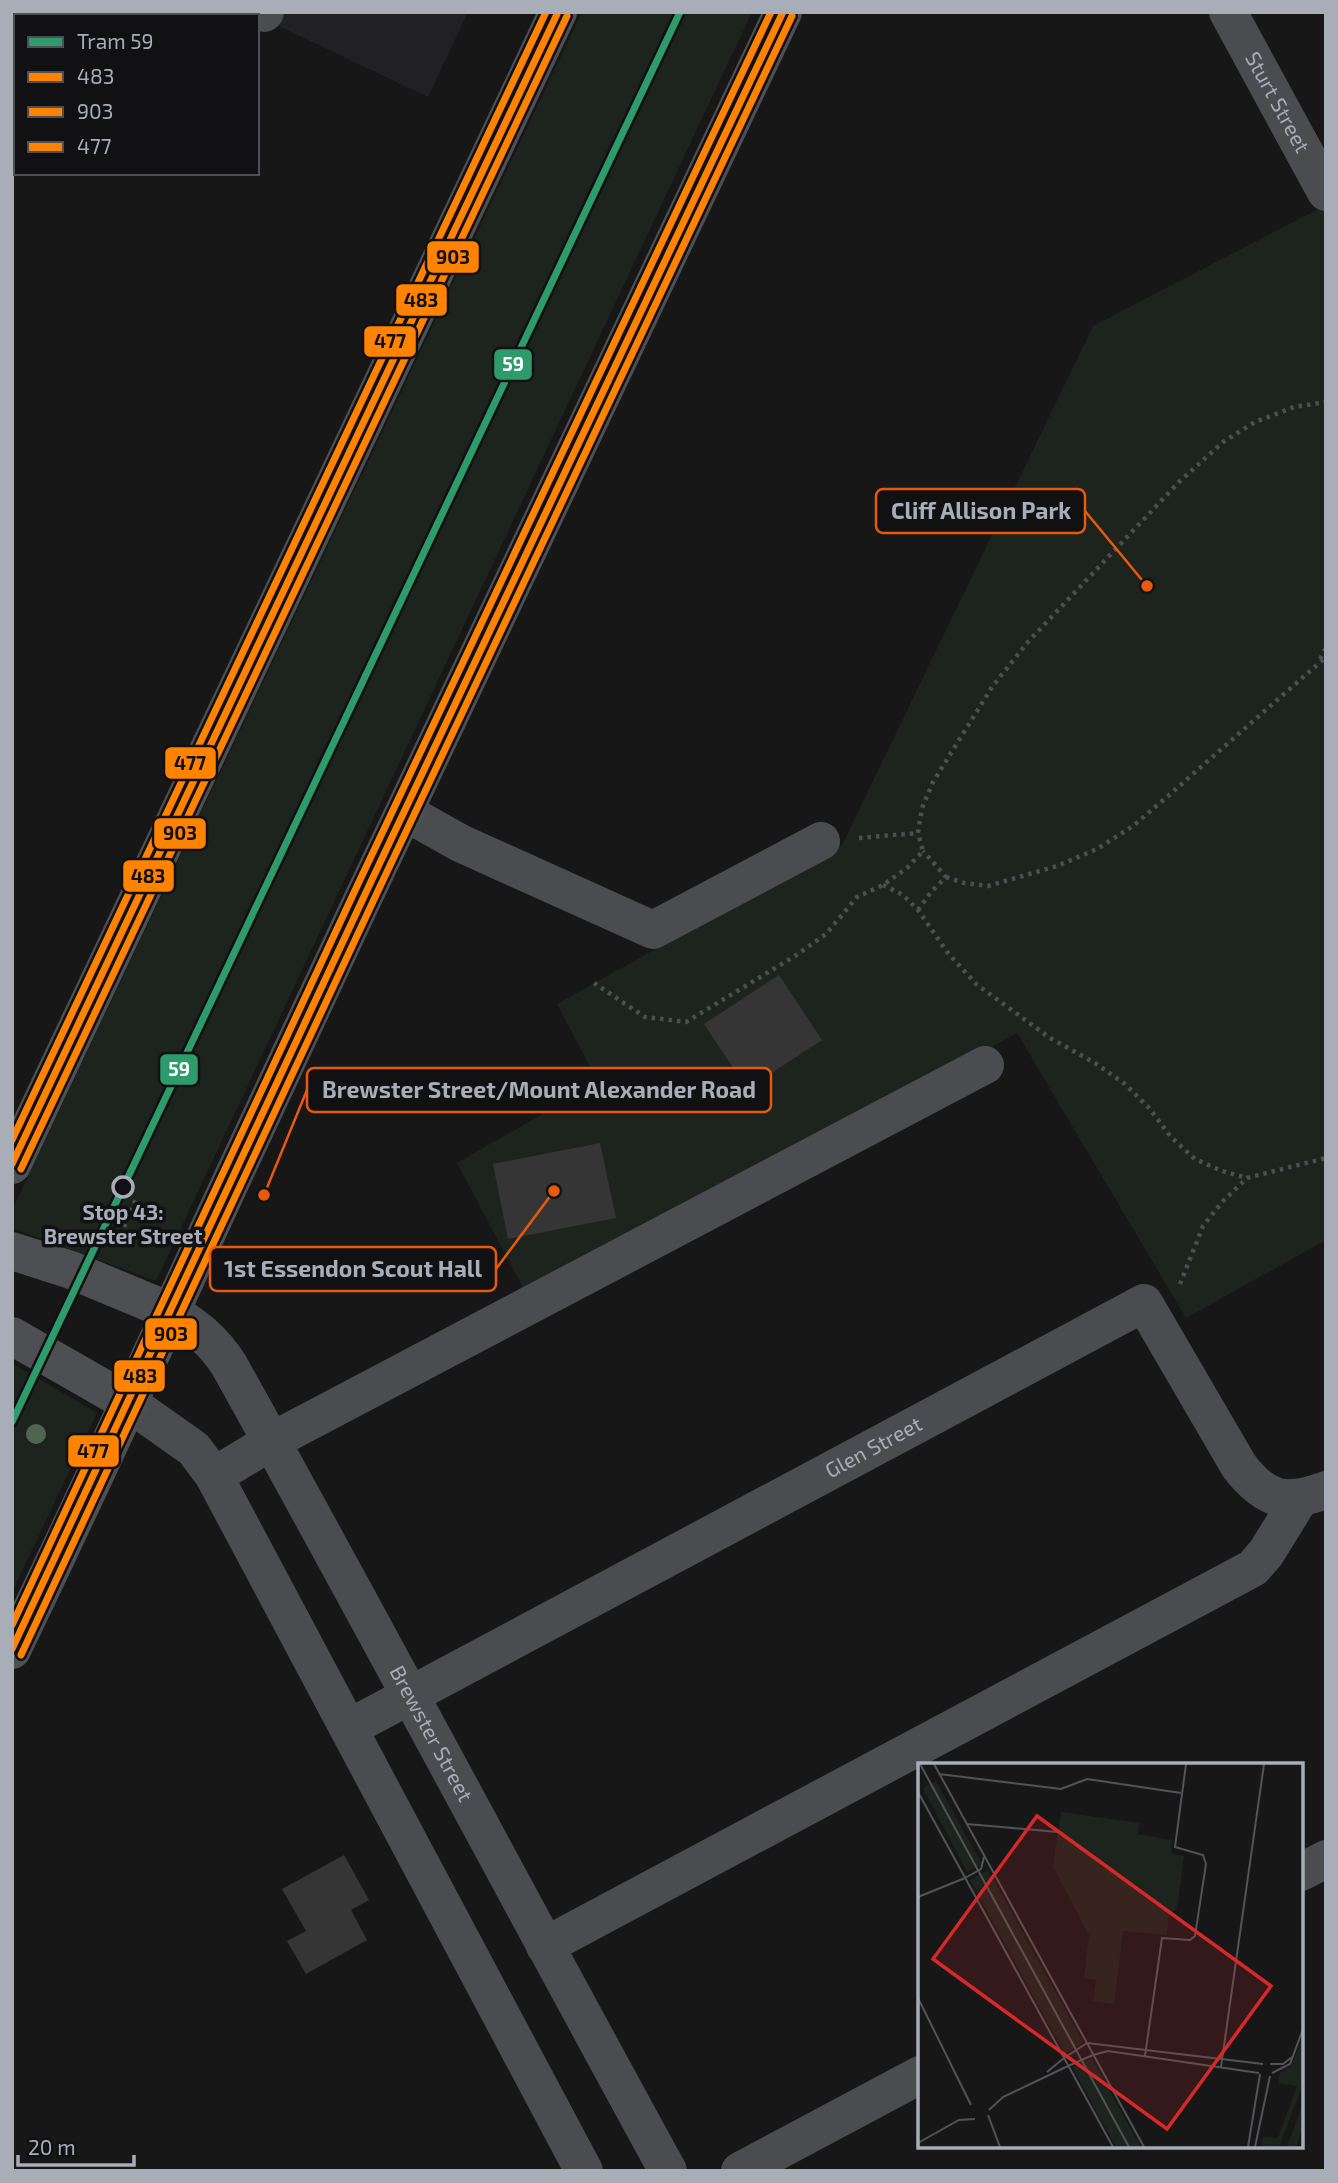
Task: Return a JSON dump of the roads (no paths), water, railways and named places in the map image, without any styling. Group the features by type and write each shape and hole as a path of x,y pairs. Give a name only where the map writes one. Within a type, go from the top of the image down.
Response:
{"main road":[{"path":"12,1165 558,12"},
{"path":"12,1650 783,12"},
{"path":"12,1251 71,1270 172,1312"},
{"path":"12,1336 129,1403"}],"street":[{"name":"Sturt Street","path":"1228,12 1326,192"},
{"path":"405,812 460,843 653,930 821,841"},
{"path":"214,1476 272,1441 985,1065"},
{"name":"Glen Street","path":"348,1728 1144,1303 1239,1466 1254,1486 1270,1496 1313,1494"},
{"name":"Brewster Street","path":"172,1312 194,1325 222,1354 411,1694 668,2171"},
{"path":"129,1403 194,1449 214,1476 584,2171"},
{"path":"545,1946 1253,1568 1313,1494"},
{"path":"1303,1871 1326,1859"},
{"path":"740,2171 918,2076"}],"tram line":[{"name":"59","path":"12,1422 680,12"}],"place":[{"name":"Cliff Allison Park","path":"1147,586"},
{"name":"Stop 43: Brewster Street","path":"123,1187"},
{"name":"1st Essendon Scout Hall","path":"554,1191"},
{"name":"Brewster Street/Mount Alexander Road","path":"264,1195"}]}
